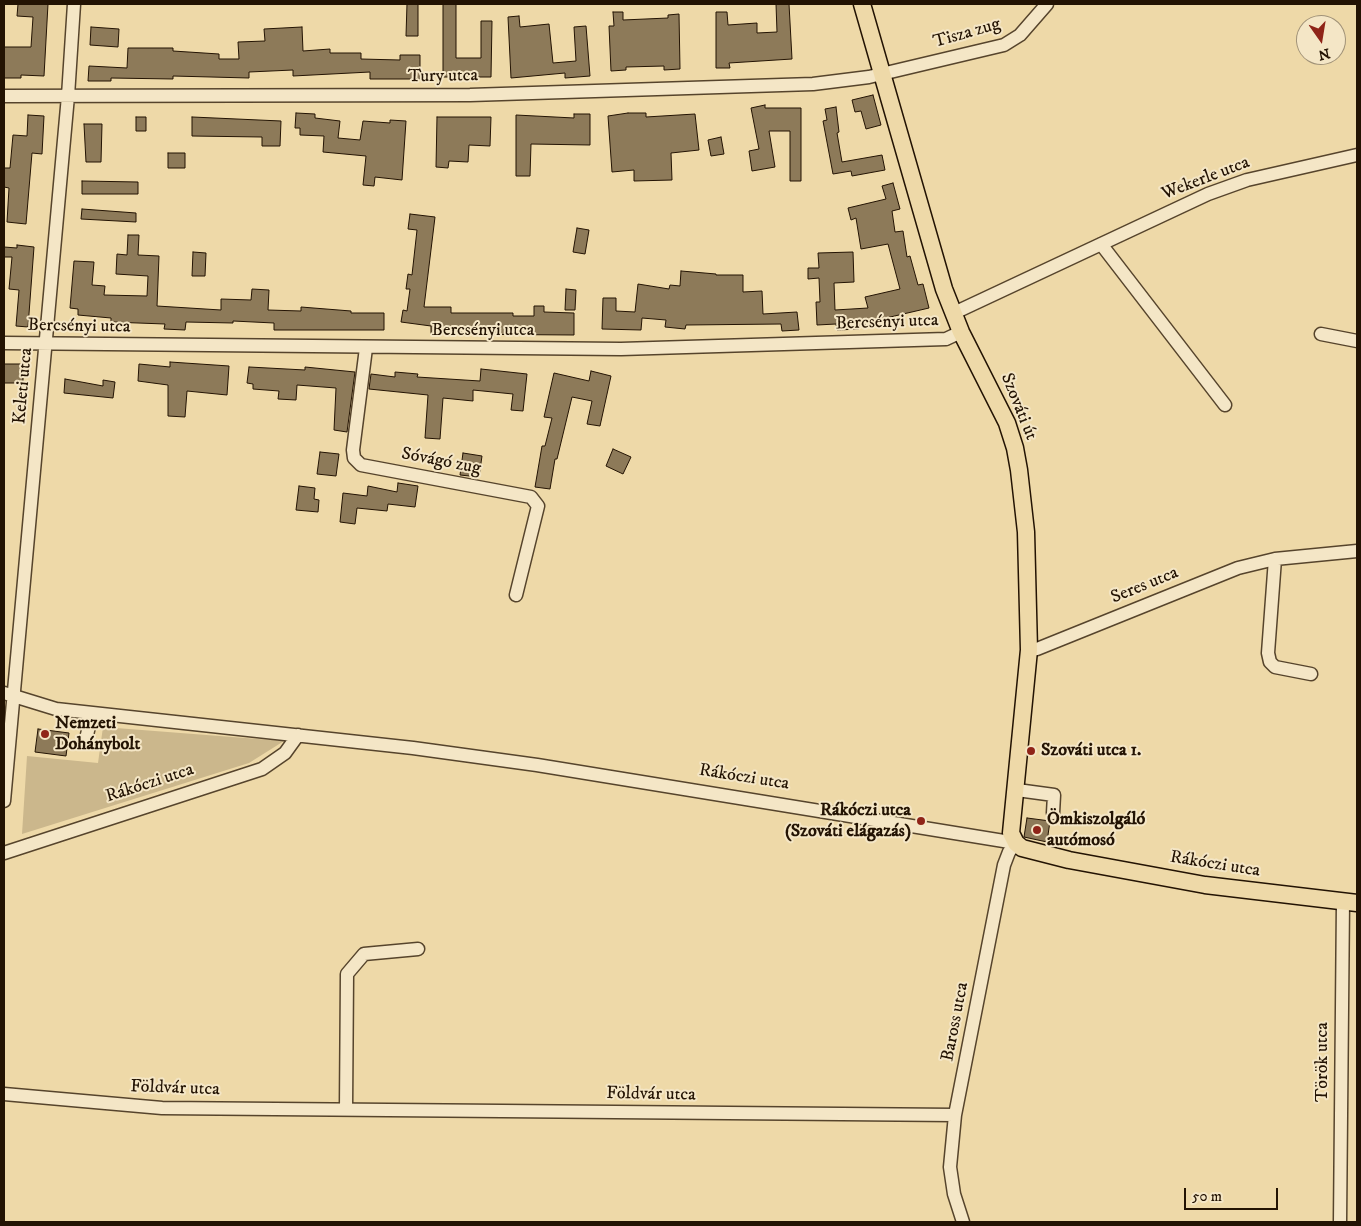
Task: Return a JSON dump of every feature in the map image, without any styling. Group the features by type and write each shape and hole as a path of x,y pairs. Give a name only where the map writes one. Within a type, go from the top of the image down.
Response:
{"main road":[{"name":"Szováti út","path":"862,4 938,270 961,332 993,394 1015,448 1026,532 1029,650 1017,790 1011,833 1016,843"},
{"name":"Rákóczi utca","path":"1016,843 1022,848 1070,860 1205,885 1350,902"}],"street":[{"name":"Keleti utca","path":"4,801 9,696 45,344 68,96 74,4"},
{"name":"Tisza zug","path":"882,74 1004,44 1020,36 1047,4"},
{"name":"Tury utca","path":"4,96 479,94 813,84 882,74"},
{"name":"Wekerle utca","path":"954,313 1188,202 1228,186 1336,158 1357,155"},
{"path":"1101,244 1225,406"},
{"name":"Bercsényi utca","path":"4,344 621,349 946,339 961,332"},
{"path":"1321,334 1357,341"},
{"name":"Sóvágó zug","path":"366,348 353,450 354,458 361,465 531,497 538,506 516,595"},
{"name":"Seres utca","path":"1029,650 1037,650 1238,568 1276,559 1357,551"},
{"path":"1276,559 1268,653 1270,662 1274,667 1311,674"},
{"name":"Rákóczi utca","path":"9,696 56,710 298,735 537,765 1016,843"},
{"path":"85,743 92,714"},
{"name":"Rákóczi utca","path":"4,853 262,768 285,753 298,735"},
{"path":"1017,790 1054,795 1053,814"},
{"name":"Baross utca","path":"958,1219 950,1166 955,1116 1004,865 1009,852 1016,843"},
{"name":"Török utca","path":"1340,1222 1350,902"},
{"path":"346,1109 348,974 364,954 418,949"},
{"name":"Földvár utca","path":"4,1094 162,1108 955,1116"}],"shaded area":[{"path":"103,727 284,741 249,763 22,834 27,756 98,763"}],"building":[{"path":"18,4 48,4 44,76 21,75 21,78 4,78 4,47 31,47 33,17 17,16"},
{"path":"407,4 418,4 418,36 406,36"},
{"path":"443,4 456,4 456,58 481,58 481,21 492,21 491,77 443,77"},
{"path":"776,4 789,4 792,59 729,63 730,68 716,68 716,12 727,12 728,25 757,23 757,33 777,32"},
{"path":"613,12 623,12 623,20 668,18 668,15 679,14 680,69 664,70 664,66 626,67 626,70 611,71 609,26 614,26"},
{"path":"519,16 520,27 549,24 553,63 576,61 574,27 586,26 590,76 565,78 565,73 511,78 508,17"},
{"path":"91,27 119,29 118,47 90,45"},
{"path":"302,27 303,51 330,49 330,53 361,53 361,59 400,60 400,55 420,55 420,79 370,79 370,72 293,76 293,70 249,72 249,78 173,76 173,79 111,78 111,81 88,81 89,66 127,68 128,48 173,48 173,51 219,54 219,59 239,59 238,42 265,41 264,29"},
{"path":"873,95 881,125 866,129 861,111 855,112 852,100"},
{"path":"765,105 765,108 801,108 801,181 790,181 790,131 769,131 775,167 752,171 749,151 759,149 751,108"},
{"path":"836,107 839,132 837,133 842,162 882,155 885,170 852,176 851,171 833,174 823,121 827,120 825,109"},
{"path":"296,113 315,114 315,118 340,121 338,138 360,140 363,121 390,123 390,120 406,121 402,180 375,177 374,186 363,185 366,156 323,152 324,136 300,135 300,128 295,128"},
{"path":"646,113 646,117 695,114 699,150 671,153 672,180 634,181 634,170 612,172 608,116"},
{"path":"574,114 590,114 590,145 531,144 530,176 516,176 516,115 574,118"},
{"path":"28,115 44,116 42,154 32,153 26,224 7,222 9,188 4,187 4,168 10,168 13,135 27,136"},
{"path":"136,117 146,117 146,131 136,131"},
{"path":"192,117 281,121 280,146 262,146 262,137 192,136"},
{"path":"437,117 491,117 490,146 469,145 468,162 449,161 448,168 436,167"},
{"path":"84,124 102,124 101,162 86,162"},
{"path":"721,137 724,154 711,156 708,140"},
{"path":"168,153 185,153 185,168 168,168"},
{"path":"82,181 138,182 138,194 82,194"},
{"path":"893,183 900,209 892,211 895,232 903,231 907,257 910,256 918,285 923,284 929,308 858,326 859,329 837,330 836,324 817,325 816,302 820,302 819,278 808,279 808,268 819,268 818,253 853,252 854,282 834,283 835,310 868,308 865,297 900,289 888,244 861,249 856,218 851,220 848,208 886,199 882,186"},
{"path":"82,209 136,213 136,222 81,219"},
{"path":"410,214 435,217 424,307 451,307 451,313 513,313 513,316 534,316 534,306 544,306 544,312 574,313 574,335 431,334 431,326 401,322 403,310 407,311 410,289 406,289 408,274 412,275 417,230 408,229"},
{"path":"577,228 589,230 585,254 573,252"},
{"path":"128,235 139,235 138,255 159,256 157,306 221,310 221,299 251,300 252,289 269,290 268,310 301,311 301,307 351,311 351,313 384,313 384,330 274,330 274,323 233,321 233,323 186,322 185,330 164,329 165,324 111,322 111,318 78,315 78,309 70,308 74,261 94,262 92,285 105,286 104,295 147,296 148,276 116,274 117,254 127,255"},
{"path":"17,245 34,247 28,327 16,326 19,290 9,289 12,257 4,257 4,247 17,248"},
{"path":"193,252 206,253 205,276 192,276"},
{"path":"681,271 716,275 743,275 743,292 762,291 763,314 797,312 799,330 782,331 781,324 686,325 685,329 665,327 666,320 642,318 641,330 602,329 603,298 616,298 616,311 635,312 638,284 669,289 670,285 680,286"},
{"path":"566,289 576,290 575,310 565,310"},
{"path":"170,362 229,366 227,395 187,391 185,417 168,416 168,385 138,381 139,364 170,367"},
{"path":"4,364 23,364 23,383 4,383"},
{"path":"249,367 305,370 305,367 355,372 347,432 334,430 336,388 297,385 296,400 278,399 279,391 253,389 253,384 247,383"},
{"path":"481,369 527,374 523,411 511,410 513,394 473,390 473,401 443,398 440,439 425,438 428,395 369,389 371,374 395,377 395,372 418,374 417,377 480,381"},
{"path":"591,371 611,376 600,426 587,424 592,401 572,397 557,459 555,459 550,489 535,487 542,446 545,446 552,418 544,417 554,373 589,381"},
{"path":"65,379 103,386 103,380 115,382 113,398 64,393"},
{"path":"613,449 631,457 623,474 606,466"},
{"path":"320,452 339,454 336,476 317,474"},
{"path":"463,453 482,456 479,477 460,475"},
{"path":"398,483 418,486 415,507 388,504 387,511 357,508 355,524 340,522 343,493 367,496 368,486 397,492"},
{"path":"299,486 315,488 314,499 319,500 318,512 296,510"},
{"path":"38,729 69,733 66,756 35,752"},
{"name":"Ömkiszolgáló autómosó","path":"1027,818 1050,821 1047,842 1024,837"}],"place":[{"name":"Nemzeti Dohánybolt","path":"45,734"},
{"name":"Szováti utca 1.","path":"1031,751"},
{"name":"Rákóczi utca (Szováti elágazás)","path":"921,821"},
{"name":"Ömkiszolgáló autómosó","path":"1037,830"}]}
